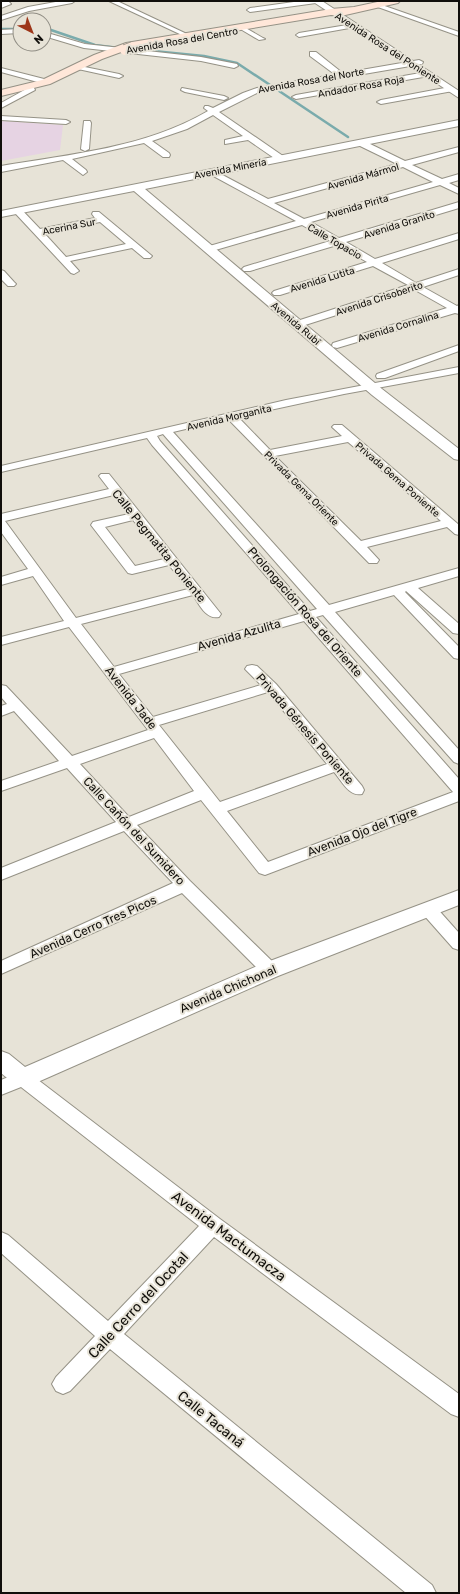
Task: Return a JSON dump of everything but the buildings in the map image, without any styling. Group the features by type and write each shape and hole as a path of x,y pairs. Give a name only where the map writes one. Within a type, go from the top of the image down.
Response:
{"main road":[{"path":"342,12 395,1"},
{"name":"Avenida Rosa del Centro","path":"1,95 30,90 53,83 124,48 186,35 342,12"},
{"name":"Avenida Rosa del Centro","path":"124,48 342,12"},
{"name":"Avenida Rosa del Centro","path":"1,95 25,89 81,68"}],"street":[{"path":"1,6 8,4 3,1"},
{"path":"1,15 23,7 56,1"},
{"path":"1,18 28,9 72,1"},
{"path":"112,1 186,35"},
{"path":"250,10 316,1"},
{"name":"Avenida Rosa del Poniente","path":"316,1 342,12 353,26 459,87"},
{"name":"Avenida Rosa del Poniente","path":"329,1 342,12 411,60 426,74 459,95"},
{"path":"377,5 459,34"},
{"path":"299,35 353,26"},
{"path":"244,29 261,39"},
{"path":"1,32 12,31"},
{"path":"52,37 76,45 192,53 236,63"},
{"path":"313,54 336,71"},
{"name":"Avenida Rosa del Norte","path":"1,169 146,141 176,131 211,109 224,98 238,92 336,71 411,60"},
{"name":"Avenida Rosa del Norte","path":"1,164 85,149 156,134 245,94 269,85 411,60"},
{"path":"81,68 119,76"},
{"path":"1,70 45,82"},
{"name":"Andador Rosa Roja","path":"296,97 426,74"},
{"path":"381,102 450,89"},
{"path":"1,106 30,90"},
{"path":"185,90 224,98"},
{"path":"211,109 280,158"},
{"path":"1,118 66,122"},
{"path":"85,149 87,124"},
{"name":"Avenida Minería","path":"1,214 458,124"},
{"path":"228,142 250,137"},
{"path":"146,141 166,154"},
{"path":"361,143 459,191"},
{"name":"Avenida Mármol","path":"267,202 459,149"},
{"path":"64,157 83,172"},
{"name":"Calle Topacio","path":"210,172 302,221 374,263 458,309"},
{"name":"Avenida Pirita","path":"214,247 459,177"},
{"name":"Avenida Rubí","path":"142,186 458,452"},
{"name":"Avenida Granito","path":"247,269 459,205"},
{"path":"22,210 48,230"},
{"path":"22,210 38,232 74,271"},
{"name":"Acerina Sur","path":"38,232 99,217 134,245"},
{"name":"Avenida Lutita","path":"277,293 459,236"},
{"path":"64,260 134,245 147,256"},
{"name":"Avenida Rubí","path":"214,247 247,269 277,293 303,323 337,345 378,384"},
{"name":"Avenida Crisoberito","path":"303,323 459,272"},
{"path":"1,273 11,284"},
{"name":"Avenida Cornalina","path":"337,345 458,309"},
{"path":"378,384 459,348"},
{"name":"Avenida Morganita","path":"1,476 240,419 378,384 459,370"},
{"name":"Avenida Morganita","path":"378,384 459,378"},
{"name":"Privada Gema Oriente","path":"240,419 373,560"},
{"name":"Privada Gema Poniente","path":"338,427 459,531"},
{"name":"Prolongación Rosa del Oriente","path":"169,435 459,759"},
{"path":"273,453 350,438"},
{"name":"Avenida Morganita","path":"1,469 153,439"},
{"name":"Prolongación Rosa del Oriente","path":"153,439 459,789"},
{"name":"Calle Pegmatita Poniente","path":"104,476 214,614"},
{"path":"1,518 115,491"},
{"path":"135,516 97,525 132,570 172,561"},
{"path":"225,521 241,516"},
{"name":"Avenida Jade","path":"1,523 72,622 204,793 265,869"},
{"path":"360,545 449,523"},
{"path":"1,581 36,571"},
{"name":"Avenida Azulita","path":"111,672 459,572"},
{"path":"402,588 458,630"},
{"path":"402,588 440,635 459,655"},
{"path":"1,641 195,591"},
{"path":"440,635 458,630"},
{"name":"Privada Génesis Poniente","path":"252,669 271,687 357,790"},
{"path":"1,786 70,762 153,727 271,687"},
{"name":"Calle Cañón del Sumidero","path":"1,689 15,706 70,762 184,885 270,970"},
{"path":"1,711 15,706"},
{"path":"217,809 337,766"},
{"path":"1,874 204,793"},
{"name":"Avenida Ojo del Tigre","path":"265,869 459,795"},
{"name":"Avenida Cerro Tres Picos","path":"1,968 184,885"},
{"name":"Avenida Chichonal","path":"1,1088 270,970 459,897"},
{"path":"428,909 459,944"},
{"name":"Avenida Mactumacza","path":"1,1060 213,1225 459,1407"},
{"name":"Calle Cerro del Ocotal","path":"63,1384 213,1225"},
{"name":"Calle Tacaná","path":"1,1241 109,1335 424,1593"}],"shaded area":[{"path":"1,121 63,125 60,150 1,161"}],"waterway":[{"path":"1,29 12,29"},
{"path":"52,30 95,45 119,48"},
{"path":"133,49 204,56 237,63 348,137"}]}
